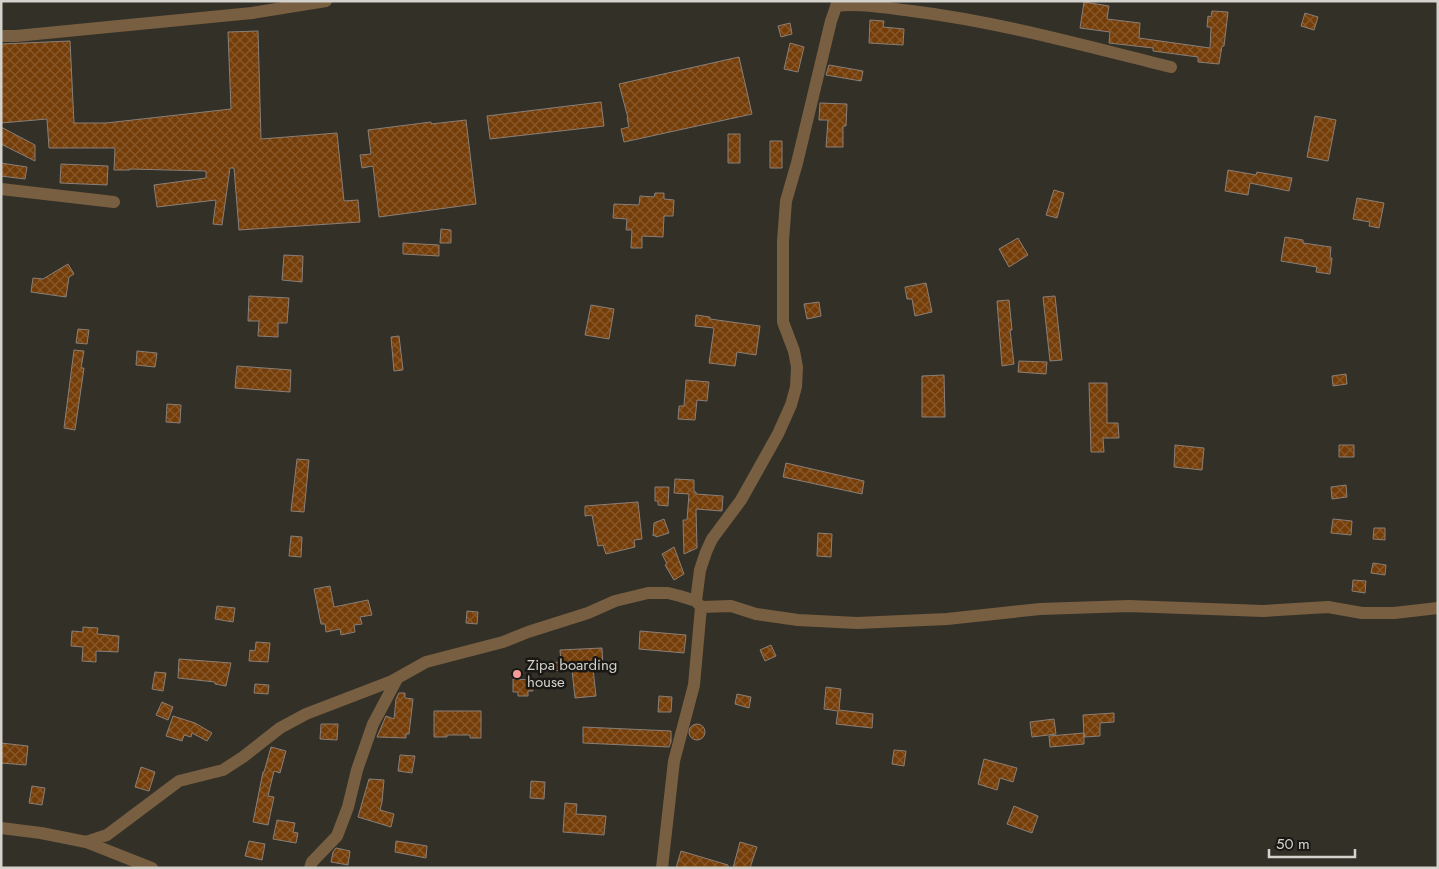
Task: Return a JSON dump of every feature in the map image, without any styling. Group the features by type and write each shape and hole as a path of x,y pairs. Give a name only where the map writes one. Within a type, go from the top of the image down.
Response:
{"street":[{"path":"1,36 252,13 326,1"},
{"path":"662,868 674,761 694,685 700,570 712,539 741,500 778,434 791,405 796,387 797,368 794,351 783,322 783,241 786,201 837,3 857,3 946,15 1009,28 1171,67"},
{"path":"1,189 114,202"},
{"path":"86,842 107,834 179,781 223,770 280,728 306,714 397,679 426,662 503,642 588,613 615,601 648,593 668,593 699,604 731,606 756,614 798,620 857,623 947,619 1040,609 1129,606 1263,612 1328,607 1370,613 1394,613 1438,608"},
{"path":"310,868 312,862 337,836 348,807 357,770 373,724 397,679"},
{"path":"1,828 41,833 86,842 152,868"}],"building":[{"path":"1084,2 1109,6 1107,19 1140,23 1139,38 1210,48 1211,27 1207,27 1208,16 1211,17 1212,11 1228,12 1224,46 1222,46 1219,64 1198,62 1198,57 1153,51 1153,48 1109,43 1110,32 1080,28"},
{"path":"1305,13 1318,17 1314,30 1301,26"},
{"path":"870,20 884,21 883,27 904,29 903,45 869,43"},
{"path":"790,23 792,34 781,37 778,26"},
{"path":"258,31 261,139 337,133 344,201 358,200 360,222 239,230 234,168 230,168 222,225 213,224 216,200 157,207 154,185 206,178 206,171 114,170 115,148 49,148 47,119 1,123 1,44 70,41 74,123 106,123 231,109 228,32"},
{"path":"790,43 804,47 798,72 784,69"},
{"path":"739,57 752,114 624,142 621,129 629,127 619,84"},
{"path":"829,65 863,71 861,81 826,75"},
{"path":"601,102 604,126 490,139 487,116"},
{"path":"820,103 847,104 846,126 843,126 843,147 826,147 828,120 819,120"},
{"path":"1315,116 1336,120 1328,161 1307,157"},
{"path":"466,120 476,204 379,217 373,166 362,168 360,155 371,154 368,130 431,122 431,124"},
{"path":"1,127 35,145 35,161 1,144"},
{"path":"728,134 740,134 740,163 728,163"},
{"path":"770,141 782,141 782,168 770,168"},
{"path":"1,163 27,167 25,179 1,176"},
{"path":"61,164 108,166 107,185 60,183"},
{"path":"1228,170 1256,175 1257,172 1292,178 1289,191 1250,183 1248,195 1225,191"},
{"path":"1054,190 1064,193 1057,218 1046,215"},
{"path":"655,193 664,193 664,199 674,200 673,216 664,216 663,237 642,236 642,248 631,248 632,230 626,230 627,219 613,218 614,204 639,205 640,196 654,197"},
{"path":"1357,198 1384,203 1379,228 1369,226 1370,222 1353,219"},
{"path":"441,229 451,230 451,243 440,243"},
{"path":"1285,237 1303,240 1303,243 1331,247 1330,274 1316,272 1317,267 1281,261"},
{"path":"1018,238 1028,255 1009,267 999,249"},
{"path":"403,243 439,245 439,256 403,254"},
{"path":"284,255 303,256 302,282 282,280"},
{"path":"68,264 74,274 69,277 66,297 31,292 33,278 43,279"},
{"path":"926,283 932,312 915,316 912,299 907,299 905,287"},
{"path":"249,296 289,298 287,323 278,323 278,337 258,336 259,321 248,321"},
{"path":"1055,296 1062,360 1050,361 1043,297"},
{"path":"1009,300 1014,364 1002,366 997,301"},
{"path":"819,302 821,316 807,319 804,304"},
{"path":"591,305 614,309 609,339 585,335"},
{"path":"696,315 710,317 710,319 760,326 756,355 737,352 735,366 709,363 714,328 695,326"},
{"path":"78,329 89,330 87,344 76,343"},
{"path":"399,336 403,370 394,371 391,337"},
{"path":"74,350 84,351 81,368 84,368 75,430 64,428"},
{"path":"137,351 157,353 155,367 136,365"},
{"path":"1019,361 1047,362 1046,374 1018,372"},
{"path":"237,366 291,370 290,392 235,388"},
{"path":"1346,374 1347,384 1333,386 1332,376"},
{"path":"944,375 945,417 922,417 922,376"},
{"path":"686,380 709,382 707,401 697,400 695,420 678,419 679,406 684,406"},
{"path":"1089,383 1107,383 1107,423 1118,423 1119,438 1103,438 1104,452 1091,452"},
{"path":"167,404 181,405 180,423 166,422"},
{"path":"1175,445 1204,448 1202,470 1174,467"},
{"path":"1339,445 1354,445 1354,457 1339,457"},
{"path":"297,459 309,460 304,512 291,511"},
{"path":"786,463 864,481 862,494 783,477"},
{"path":"675,479 694,480 694,492 696,494 723,496 722,511 696,509 697,548 684,554 683,520 687,520 689,494 674,493"},
{"path":"1346,485 1347,497 1332,499 1331,487"},
{"path":"655,487 669,487 668,506 658,505 658,501 655,501"},
{"path":"638,502 642,539 634,540 635,547 606,554 603,545 598,546 592,515 585,516 585,506"},
{"path":"664,519 669,533 656,537 655,535 653,536 654,523"},
{"path":"1333,519 1352,521 1351,535 1331,533"},
{"path":"1374,528 1385,528 1385,540 1373,539"},
{"path":"818,533 832,534 831,557 817,556"},
{"path":"291,536 302,537 301,557 289,556"},
{"path":"674,547 684,574 674,580 665,565 667,564 662,554"},
{"path":"1373,563 1386,565 1385,575 1371,573"},
{"path":"1353,580 1366,581 1365,593 1352,591"},
{"path":"330,586 334,607 368,600 372,615 360,617 362,624 354,625 355,632 341,635 340,629 326,632 325,624 321,624 314,589"},
{"path":"217,606 235,608 233,622 215,619"},
{"path":"467,611 478,612 477,624 466,623"},
{"path":"83,627 98,628 97,634 119,636 118,652 96,651 96,662 82,661 83,647 71,646 72,631 83,632"},
{"path":"640,631 686,635 684,653 639,649"},
{"path":"256,642 270,643 268,662 249,661 250,650 255,651"},
{"path":"771,645 776,656 765,661 760,650"},
{"path":"602,648 603,669 593,669 596,696 575,698 572,670 543,671 543,663 561,662 560,650"},
{"path":"179,659 231,663 226,686 215,684 215,682 178,678"},
{"path":"155,672 166,673 163,691 152,689"},
{"path":"513,679 533,680 533,691 528,691 528,696 518,696 518,692 513,692"},
{"path":"255,684 269,685 268,694 254,693"},
{"path":"826,687 841,689 839,710 873,714 872,728 836,724 838,711 824,709"},
{"path":"399,693 405,693 405,698 413,699 409,734 406,734 406,738 377,737 386,716 394,719 396,699"},
{"path":"737,694 751,697 749,708 735,704"},
{"path":"659,696 672,697 671,712 658,712"},
{"path":"162,702 173,707 168,720 156,715"},
{"path":"434,711 481,711 481,738 470,738 470,735 434,737"},
{"path":"1114,713 1114,722 1100,723 1100,736 1084,737 1083,715"},
{"path":"173,716 195,723 212,733 207,741 192,733 191,737 184,735 182,741 166,736"},
{"path":"1054,719 1056,734 1032,737 1030,722"},
{"path":"321,724 338,724 337,740 320,739"},
{"path":"694,724 700,724 705,729 703,738 694,740 689,735 689,729"},
{"path":"583,727 671,731 671,742 669,747 583,743"},
{"path":"1084,733 1084,744 1050,747 1049,736"},
{"path":"1,743 28,746 26,765 1,763"},
{"path":"271,747 286,751 280,773 274,771 268,796 274,797 268,825 253,822 263,772"},
{"path":"894,750 906,751 904,766 892,764"},
{"path":"400,755 415,756 412,773 398,771"},
{"path":"984,759 1017,768 1013,782 1000,778 997,790 978,784"},
{"path":"141,767 155,772 149,791 135,787"},
{"path":"369,779 384,780 380,810 394,814 391,827 358,817"},
{"path":"531,781 545,782 544,799 530,798"},
{"path":"32,786 45,788 42,805 29,803"},
{"path":"565,803 577,804 576,814 606,816 604,835 563,832"},
{"path":"1014,806 1038,816 1032,833 1007,824"},
{"path":"277,820 295,823 293,832 298,833 296,843 273,839"},
{"path":"249,841 265,844 262,860 245,856"},
{"path":"396,841 427,846 426,858 395,852"},
{"path":"740,842 757,847 750,868 733,868"},
{"path":"336,848 350,851 348,865 331,862"},
{"path":"681,851 728,865 728,868 676,868"}],"place":[{"name":"Zipa boarding house","path":"517,674"}]}
